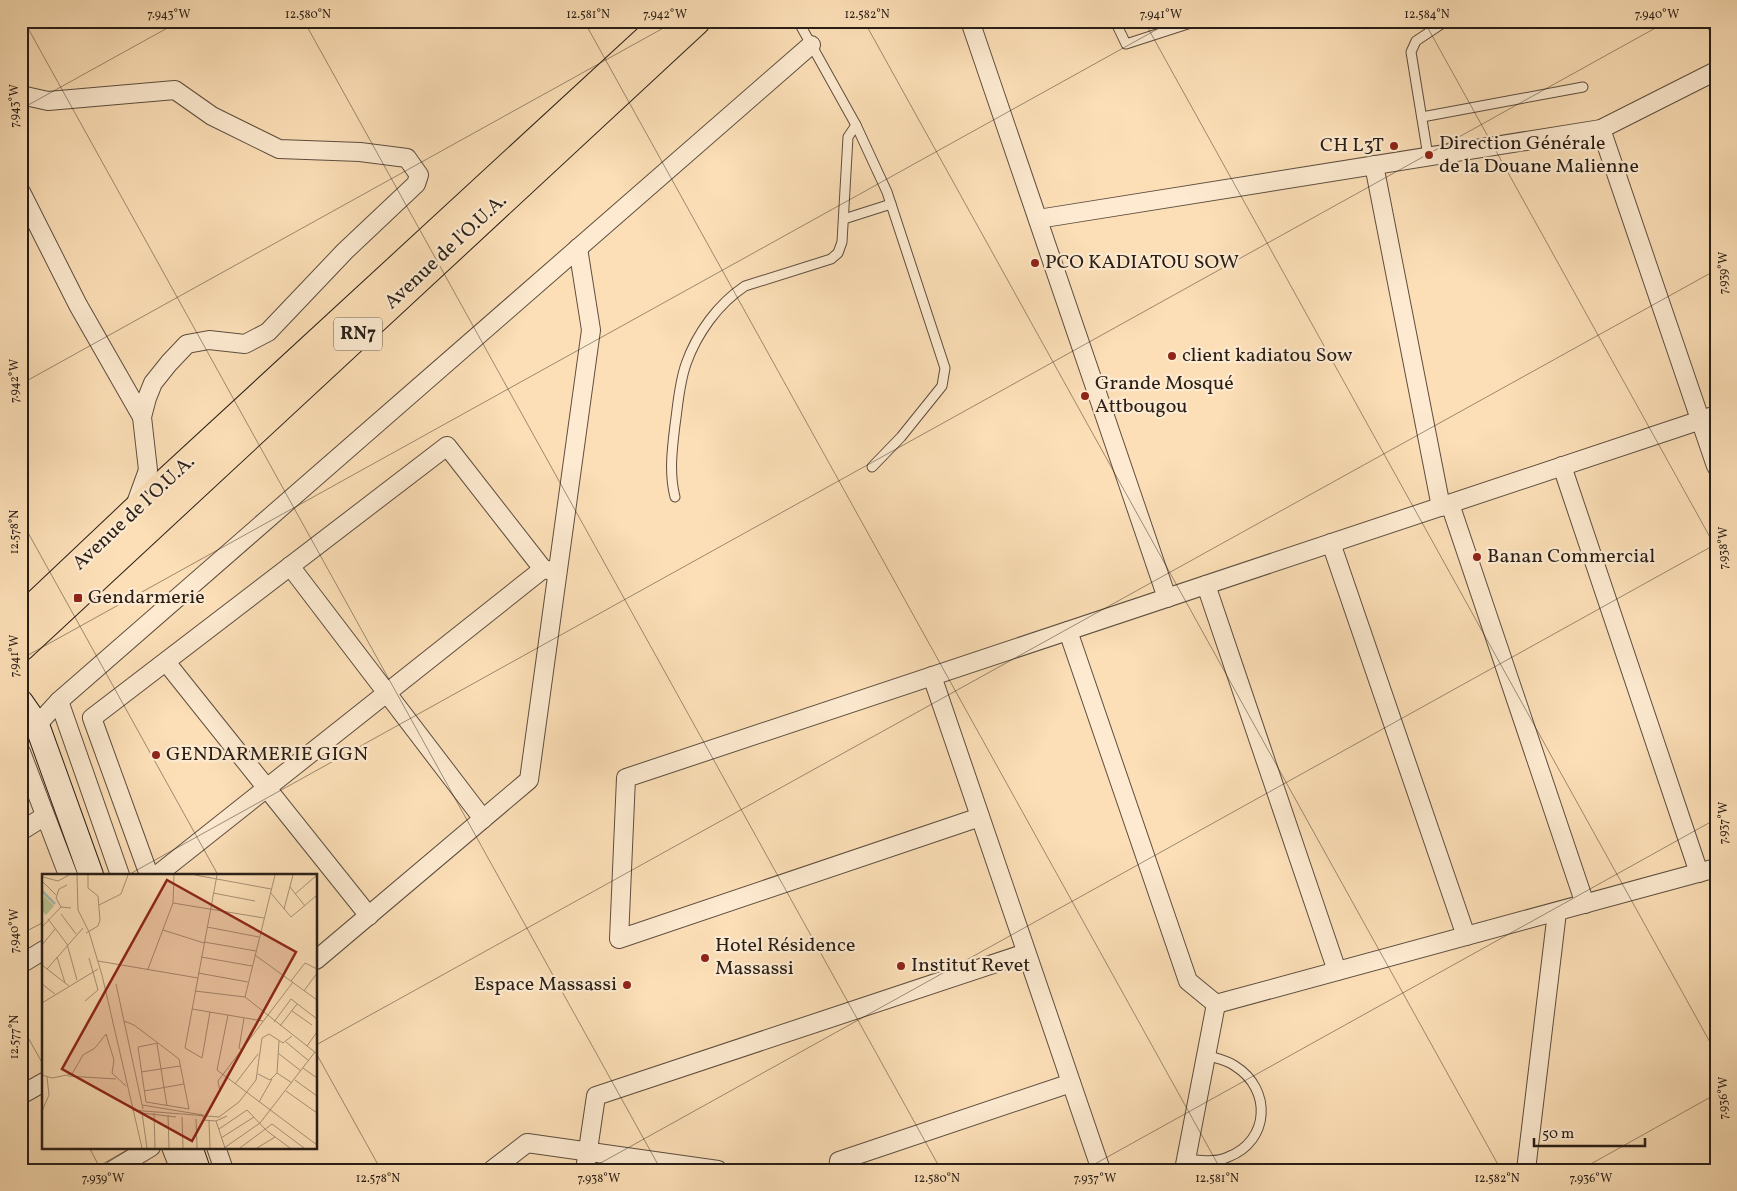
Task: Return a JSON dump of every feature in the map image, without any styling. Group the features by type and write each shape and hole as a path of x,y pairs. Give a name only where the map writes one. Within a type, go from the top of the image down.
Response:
{"highway":[{"name":"Avenue de l'O.U.A.","path":"21,619 133,513 667,21"},
{"name":"Avenue de l'O.U.A.","path":"21,647 696,21"}],"street":[{"path":"970,21 1168,598"},
{"path":"37,725 59,701 811,45"},
{"path":"1038,218 1601,129 1716,71"},
{"path":"21,95 48,101 175,90 212,116 278,150 360,152 406,158 419,175 416,184 345,251 268,332 245,344 209,340 187,344 169,363 153,384 146,398 142,417 148,470 133,513"},
{"path":"1601,129 1708,418 1716,466"},
{"path":"1374,165 1445,505 1585,904"},
{"path":"21,192 78,305 142,417"},
{"path":"318,958 529,780 550,570 591,330 578,248"},
{"path":"980,817 619,939 626,778 1708,418"},
{"path":"149,874 92,718 447,446 550,570"},
{"path":"1216,1004 1707,871 1562,466"},
{"path":"1331,543 1466,936"},
{"path":"290,566 483,819"},
{"path":"158,874 386,693 550,570"},
{"path":"1206,585 1338,971"},
{"path":"1068,631 1188,981 1216,1004"},
{"path":"166,662 369,916"},
{"path":"932,676 1101,1170"},
{"path":"59,701 120,874"},
{"path":"21,702 37,725 91,874"},
{"path":"21,752 68,874"},
{"path":"21,831 46,816"},
{"path":"1526,1170 1557,912"},
{"path":"21,964 42,951"},
{"path":"585,1170 596,1096 1026,953"},
{"path":"1185,1164 1216,1004"},
{"path":"21,1095 42,1083"},
{"path":"838,1170 839,1161 1070,1083"},
{"path":"492,1170 527,1143 718,1170"},
{"path":"113,1170 149,1148"},
{"path":"171,1148 180,1170"},
{"path":"190,1148 198,1170"},
{"path":"216,1148 224,1170"}],"lane":[{"path":"798,21 856,125 888,192 945,368 942,386 901,437 872,468"},
{"path":"1115,21 1126,44 1197,21"},
{"path":"1428,156 1411,52 1416,41 1446,21"},
{"path":"1422,117 1583,87"},
{"path":"675,497 671,481 672,449 686,364 708,322 733,294 745,286 831,259 838,253 842,242 844,219 848,137 856,125"},
{"path":"844,219 891,204"},
{"path":"1185,1164 1226,1158 1239,1152 1252,1140 1260,1125 1262,1106 1258,1093 1249,1078 1235,1065 1206,1055"}],"place":[{"name":"CH L3T","path":"1394,146"},
{"name":"Direction Générale de la Douane Malienne","path":"1429,155"},
{"name":"PCO KADIATOU SOW","path":"1035,263"},
{"name":"client kadiatou Sow","path":"1172,356"},
{"name":"Grande Mosqué Attbougou","path":"1085,396"},
{"name":"Banan Commercial","path":"1477,557"},
{"name":"Gendarmerie","path":"78,598"},
{"name":"GENDARMERIE GIGN","path":"156,755"},
{"name":"Hotel Résidence Massassi","path":"705,958"},
{"name":"Institut Revet","path":"901,966"},
{"name":"Espace Massassi","path":"627,985"}]}
